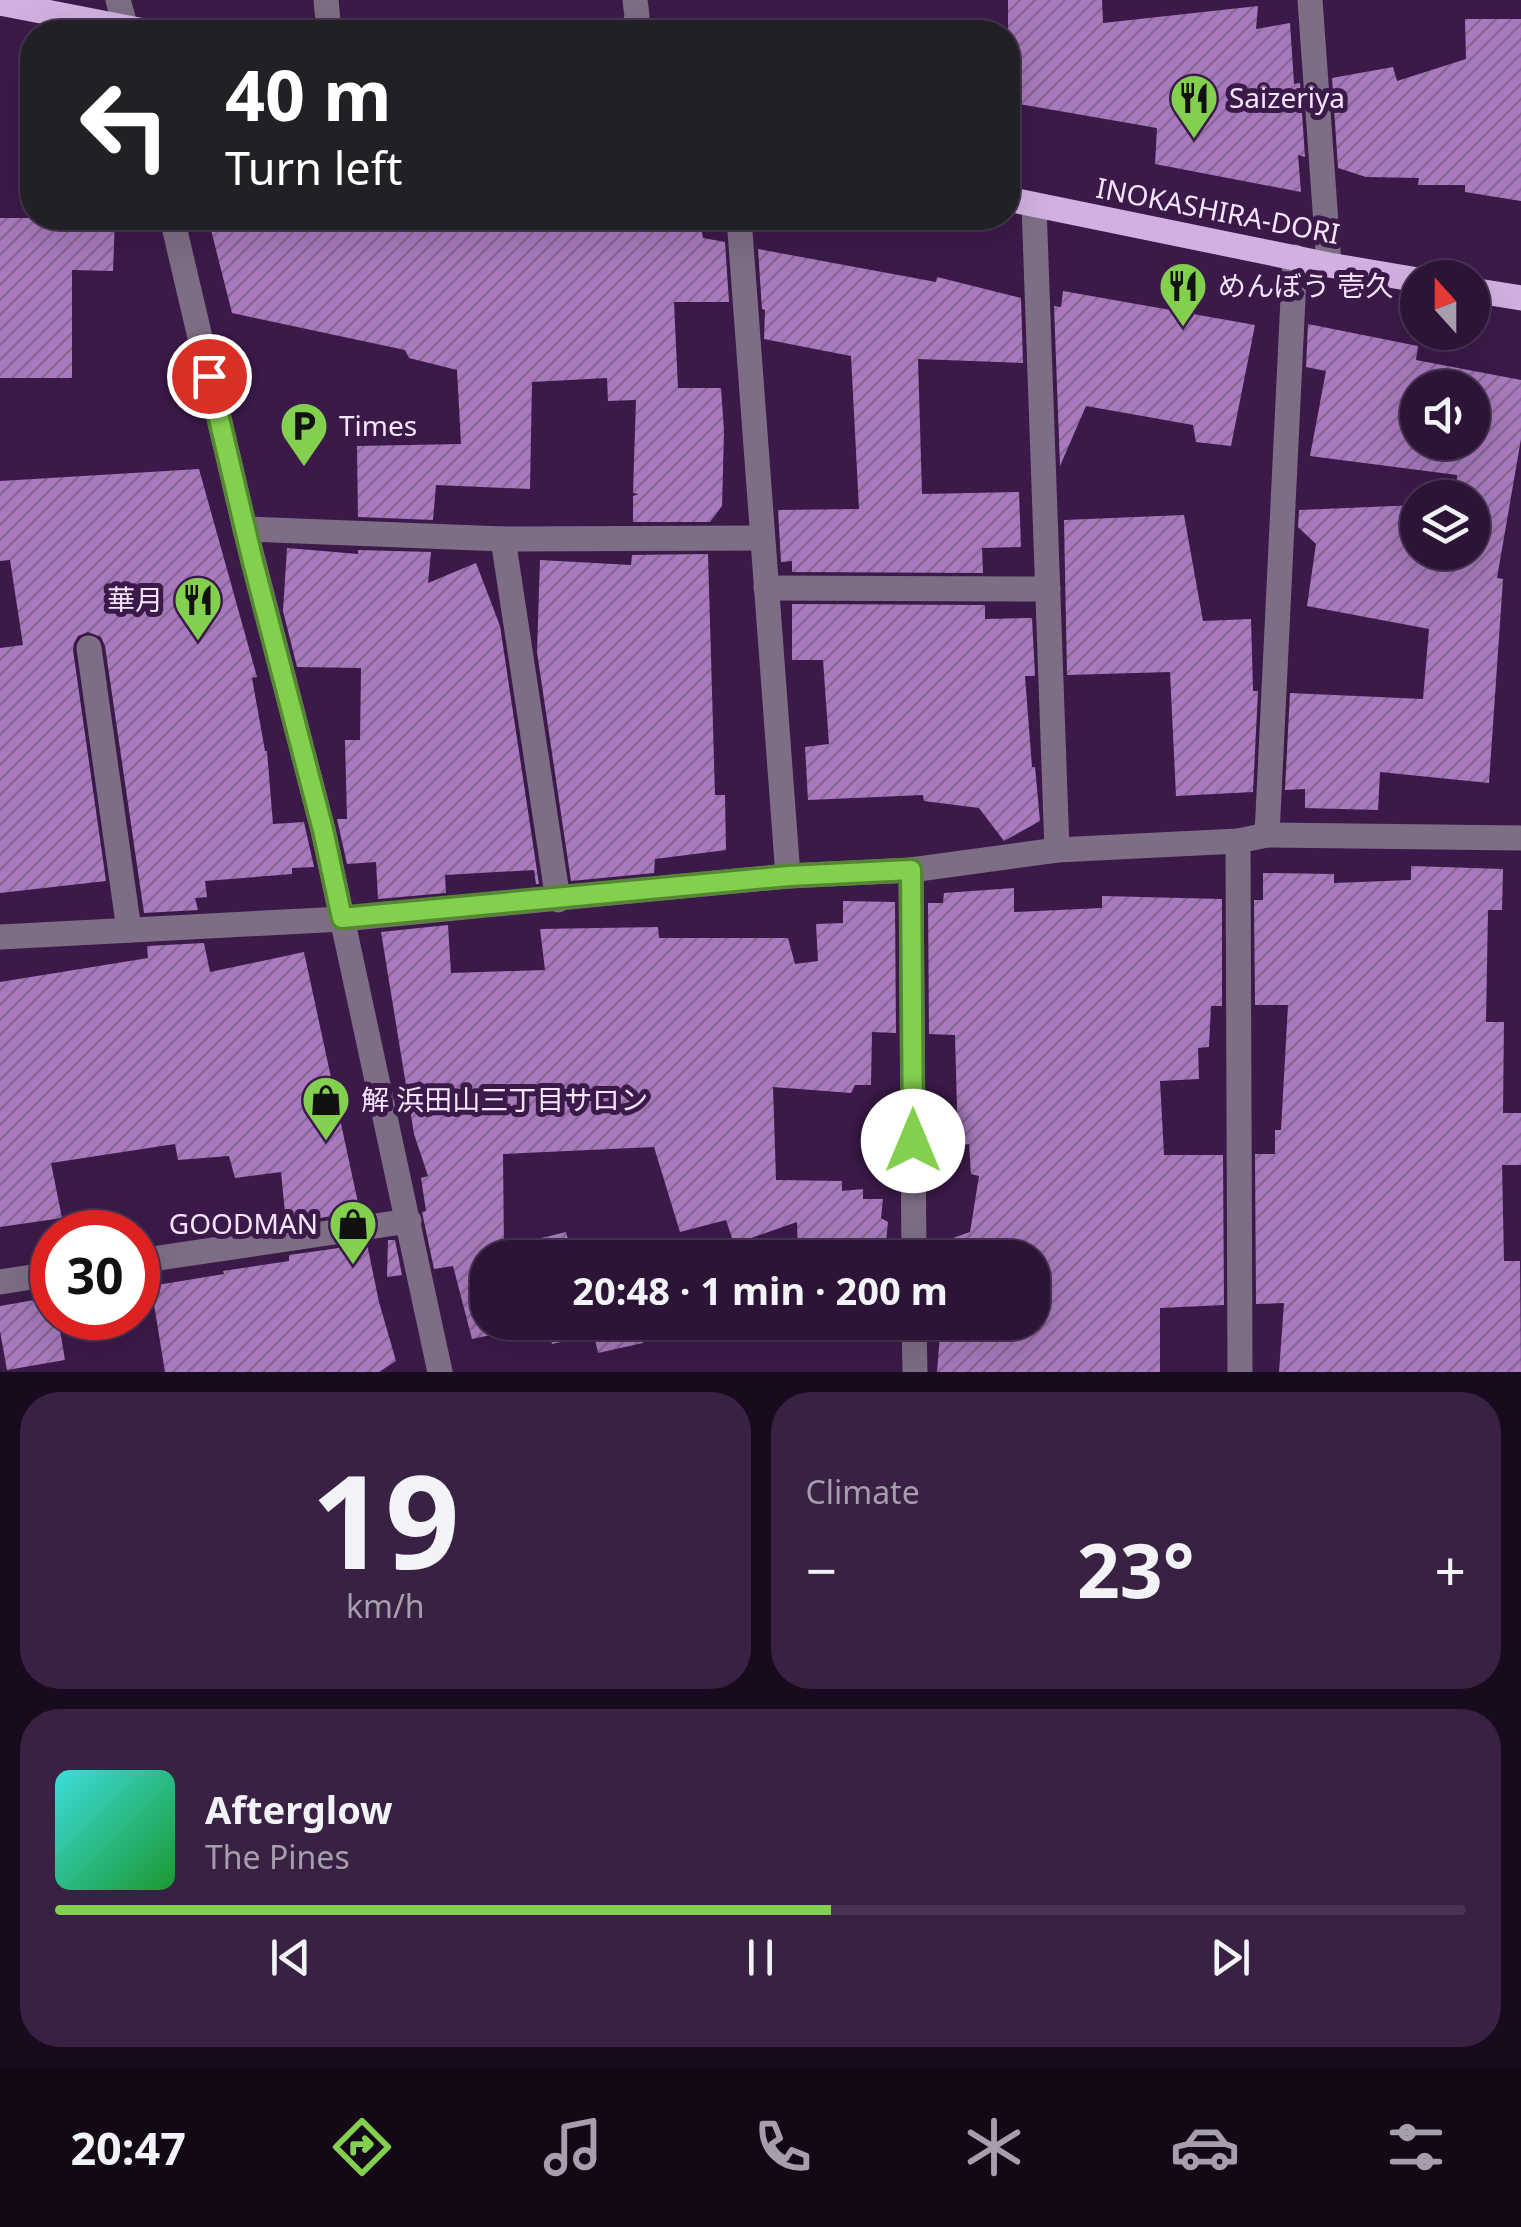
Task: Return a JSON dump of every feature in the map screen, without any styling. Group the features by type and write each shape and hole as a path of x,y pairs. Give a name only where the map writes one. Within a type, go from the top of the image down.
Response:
{"main road":[{"path":"0,4 79,20"},
{"name":"INOKASHIRA-DORI","path":"1020,201 1400,277"},
{"path":"1490,293 1521,298"}],"street":[{"path":"1310,0 1329,264"},
{"path":"1034,204 1057,850"},
{"path":"175,230 245,529 323,830 440,1372"},
{"path":"739,230 788,876"},
{"path":"1266,835 1295,257"},
{"path":"245,529 503,539 762,538"},
{"path":"503,539 558,900"},
{"path":"766,588 1048,589"},
{"path":"89,648 129,930"},
{"path":"0,936 342,918 788,876 911,870 1057,850 1238,841 1266,835 1521,838"},
{"path":"1238,841 1240,1372"},
{"path":"911,870 914,1240"},
{"path":"160,1259 408,1221"},
{"path":"0,1282 30,1277"},
{"path":"914,1340 915,1372"}],"building":[{"path":"1008,0 1102,0 1103,23 1258,6 1256,29 1290,23 1294,84 1300,83 1305,157 1298,155 1301,192 1155,164 1157,128 1020,104 1020,20 1008,20"},
{"path":"1465,19 1521,19 1521,201 1465,192 1465,185 1418,185 1419,178 1366,177 1338,168 1332,78 1393,67 1397,81 1466,59"},
{"path":"0,218 20,218 20,230 115,230 113,271 72,270 72,378 0,378"},
{"path":"211,230 702,230 703,238 725,242 729,302 674,302 678,388 721,388 722,506 710,522 633,522 633,496 639,494 633,493 636,400 608,401 607,378 532,382 530,489 436,485 433,520 358,517 357,446 461,444 457,370 409,358 405,350 232,313"},
{"path":"758,249 936,282 937,277 1021,298 1023,363 918,359 922,494 1019,492 1021,547 982,548 983,573 792,572 792,561 781,562 778,510 859,509 851,356 764,339"},
{"path":"1063,291 1255,325 1231,446 1196,442 1193,425 1086,406 1060,466 1054,306 1061,307"},
{"path":"1308,324 1400,342 1400,350 1417,350 1416,360 1468,370 1400,370 1400,460 1490,460 1490,374 1521,380 1521,439 1497,578 1503,579 1489,783 1380,772 1378,810 1305,808 1305,789 1285,790 1290,693 1423,699 1429,629 1307,606 1316,544 1298,527 1299,510 1400,506 1400,570 1490,570 1490,480 1457,480 1457,475 1310,456 1326,371 1306,367"},
{"path":"199,469 257,677 252,678 267,751 273,824 304,822 314,867 292,868 292,874 205,881 207,897 195,898 198,910 144,913 105,646 101,637 88,632 78,636 73,650 106,881 0,893 0,648 23,645 10,560 0,561 0,481"},
{"path":"1184,515 1203,621 1251,619 1253,691 1258,691 1253,792 1176,796 1170,672 1067,675 1064,520"},
{"path":"287,548 358,554 358,550 431,552 428,583 476,563 500,626 539,884 534,870 445,875 446,893 378,899 376,862 347,864 337,819 347,819 345,740 360,740 361,668 297,667 283,611"},
{"path":"708,554 715,795 725,795 726,850 655,859 654,873 571,881 537,652 540,560 631,565 632,555"},
{"path":"792,604 985,605 985,619 1032,618 1035,676 1025,676 1040,821 1004,841 979,808 924,801 923,795 808,800 805,747 829,744 823,660 792,660"},
{"path":"1411,866 1503,869 1502,910 1488,910 1486,1022 1504,1022 1503,1113 1521,1113 1521,1165 1502,1165 1504,1261 1520,1261 1521,1372 1279,1372 1284,1303 1256,1304 1255,1154 1275,1154 1275,1130 1281,1130 1288,1005 1255,1005 1254,900 1263,900 1263,873 1334,874 1334,883 1411,880"},
{"path":"1014,888 1014,912 1102,908 1102,896 1222,899 1222,1006 1211,1006 1209,1047 1198,1048 1199,1079 1160,1081 1164,1155 1223,1155 1224,1305 1160,1308 1160,1372 937,1372 940,1340 1050,1340 1050,1240 947,1240 970,1232 979,1176 971,1174 969,1144 958,1146 955,1035 929,1034 928,903 943,903 944,893"},
{"path":"843,901 895,902 896,1033 872,1032 871,1085 855,1085 851,1093 773,1087 776,1180 842,1181 842,1191 863,1189 863,1199 883,1199 881,1218 888,1222 886,1240 798,1240 797,1222 745,1240 733,1240 726,1220 680,1232 654,1147 503,1154 504,1240 470,1240 470,1331 453,1266 434,1269 422,1212 426,1211 421,1178 428,1176 414,1134 381,932 448,925 451,973 545,970 540,929 658,927 659,938 788,938 795,964 818,961 816,924 843,923"},
{"path":"204,943 210,972 304,952 360,1212 286,1223 281,1172 235,1178 229,1156 178,1160 175,1144 51,1163 60,1210 30,1210 30,1223 0,1227 0,982 148,958 147,946"},
{"path":"566,1232 568,1240 533,1240"},
{"path":"388,1240 395,1240 402,1275 387,1277"},
{"path":"367,1244 396,1361 379,1372 165,1372 160,1340 160,1285 289,1261 289,1255"},
{"path":"30,1301 30,1340 62,1340 65,1360 7,1370 0,1306"},
{"path":"595,1340 643,1340 643,1343 598,1353"}],"place":[{"name":"Saizeriya","path":"1194,140"},
{"name":"めんぼう 壱久","path":"1183,328"},
{"name":"Times","path":"304,468"},
{"name":"華月","path":"198,642"},
{"name":"解 浜田山三丁目サロン","path":"326,1142"},
{"name":"GOODMAN","path":"353,1266"}],"route":[{"path":"209,376 342,918 788,876 911,870 913,1141"}]}
